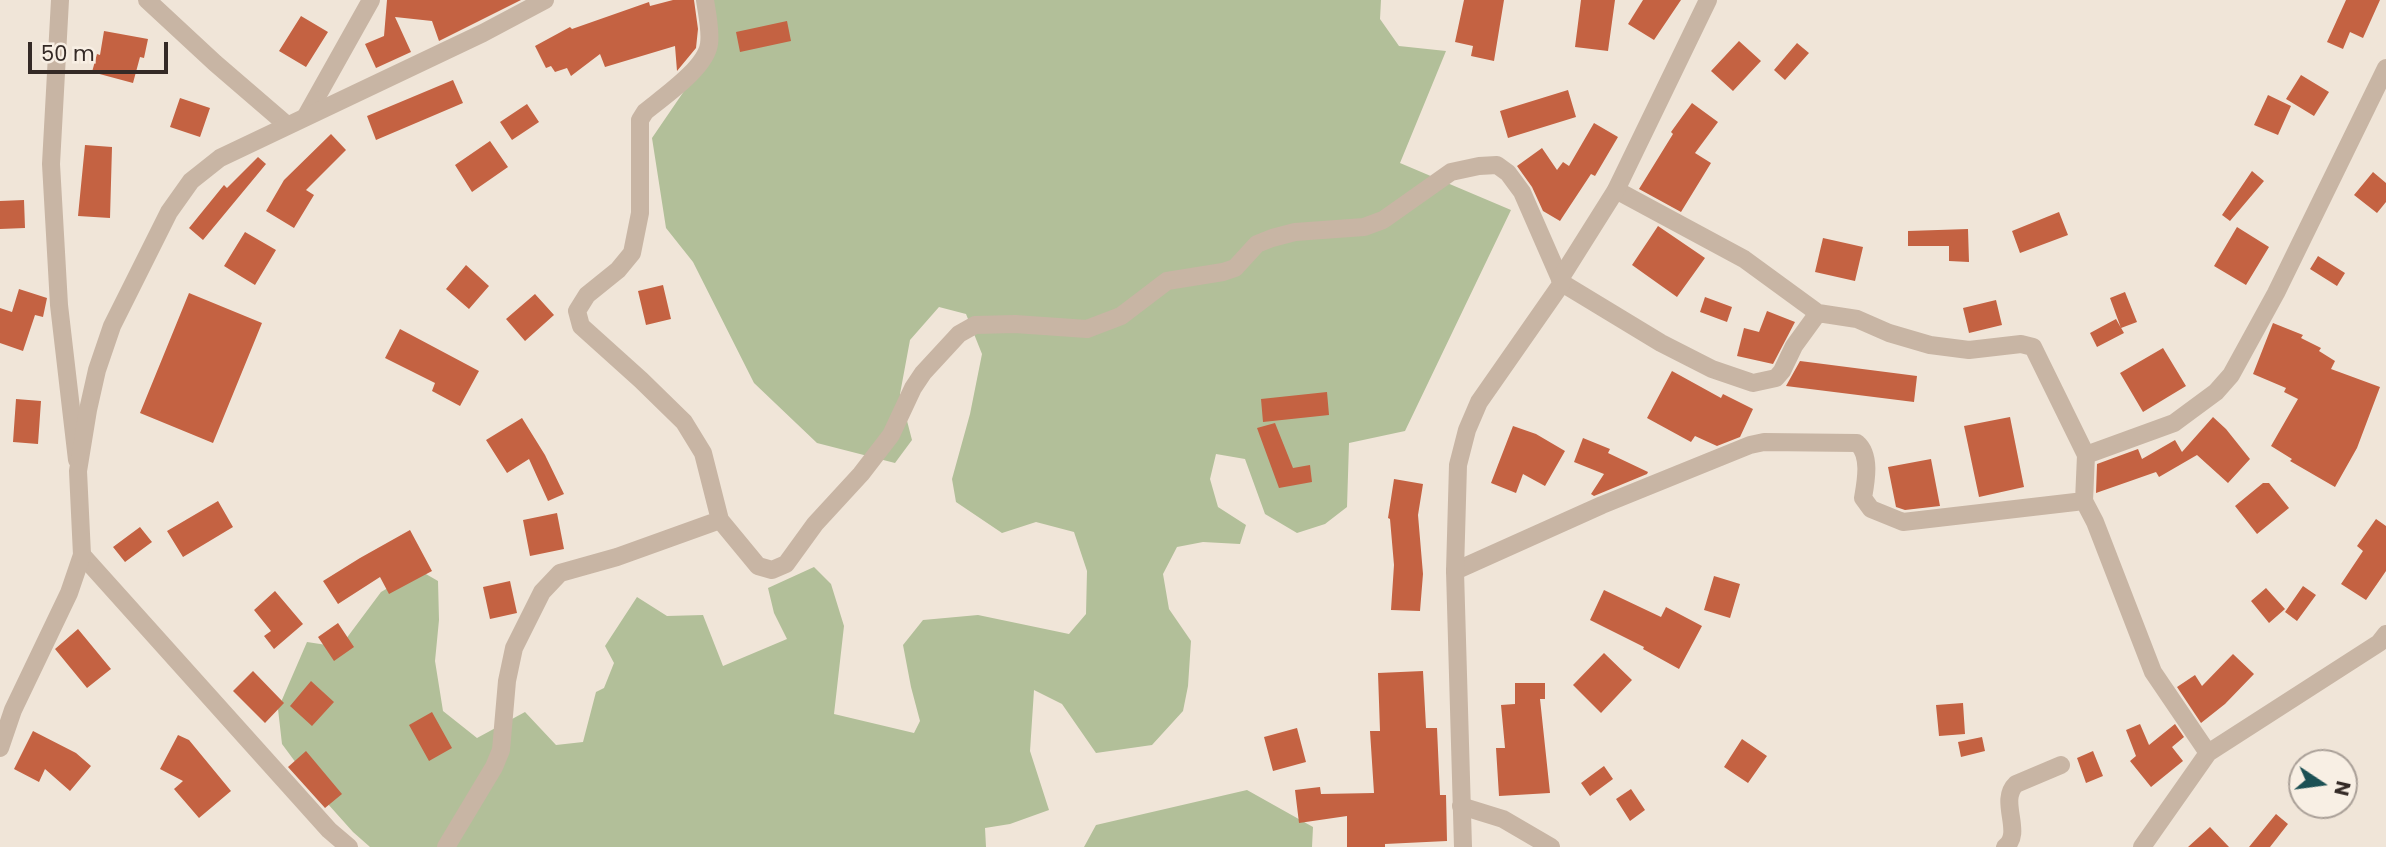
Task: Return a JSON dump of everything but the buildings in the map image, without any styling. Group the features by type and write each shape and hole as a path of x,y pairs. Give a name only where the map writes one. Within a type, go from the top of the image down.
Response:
{"street":[{"path":"0,748 7,708 69,593 82,555 79,471 59,305 51,164 60,0"},
{"path":"147,0 287,125"},
{"path":"306,116 371,0"},
{"path":"79,471 88,410 112,326 169,212 191,181 220,158 483,33 545,0"},
{"path":"705,0 709,37 705,55 687,77 645,112 640,120 640,213 632,253 618,270 587,295 577,311 581,326 684,422 703,453 720,520 758,566 772,570 786,564 815,524 869,464 891,435 918,380 960,334 975,325 1015,324 1087,329 1121,316 1167,281 1235,268 1257,244 1272,238 1295,232 1364,227 1383,220 1451,172 1497,165 1508,173 1522,192 1561,281 1681,354 1712,369 1753,383 1776,378 1794,346 1818,313"},
{"path":"1463,847 1455,571 1458,465 1467,430 1479,402 1561,281 1616,190 1709,0"},
{"path":"2086,455 2174,423 2216,393 2231,375 2276,293 2386,68"},
{"path":"1616,190 1744,259 1818,313 1857,319 1930,345 1969,350 2021,344 2033,347 2086,455 2084,501 2095,522 2153,672 2208,753"},
{"path":"1455,571 1602,505 1750,445 1778,441 1857,443 1864,453 1866,481 1863,498 1871,509 1903,522 2084,501"},
{"path":"446,847 494,767 501,750 507,681 514,648 542,592 560,573 617,557 720,520"},
{"path":"82,555 329,830 349,847"},
{"path":"2142,847 2208,753 2379,643 2386,634"},
{"path":"2005,847 2010,844 2012,836 2008,796 2011,789 2015,784 2061,765"},
{"path":"1461,806 1503,820 1551,847"}],"green space":[{"path":"704,0 1381,0 1380,19 1399,46 1446,51 1400,163 1511,210 1405,431 1349,443 1347,507 1325,524 1297,533 1265,514 1245,459 1216,454 1210,479 1218,507 1246,525 1240,544 1203,542 1177,547 1163,574 1169,609 1191,641 1188,686 1183,711 1152,745 1096,753 1062,704 1034,690 1030,751 1049,810 1010,824 985,828 986,847 370,847 319,794 282,744 278,709 307,642 340,647 381,592 419,570 438,581 439,620 435,661 443,711 477,738 525,712 556,745 583,742 596,692 604,688 614,663 605,646 637,597 667,616 703,615 723,666 787,639 774,613 768,588 814,567 831,584 844,626 834,714 914,733 920,721 903,645 923,620 978,615 1069,634 1086,614 1087,571 1074,532 1036,522 1002,533 956,502 952,479 970,414 982,354 966,314 939,307 910,340 900,394 912,440 895,463 817,443 754,383 693,262 666,228 652,138 708,56"},
{"path":"1247,790 1313,827 1312,847 1084,847 1096,825"}]}
